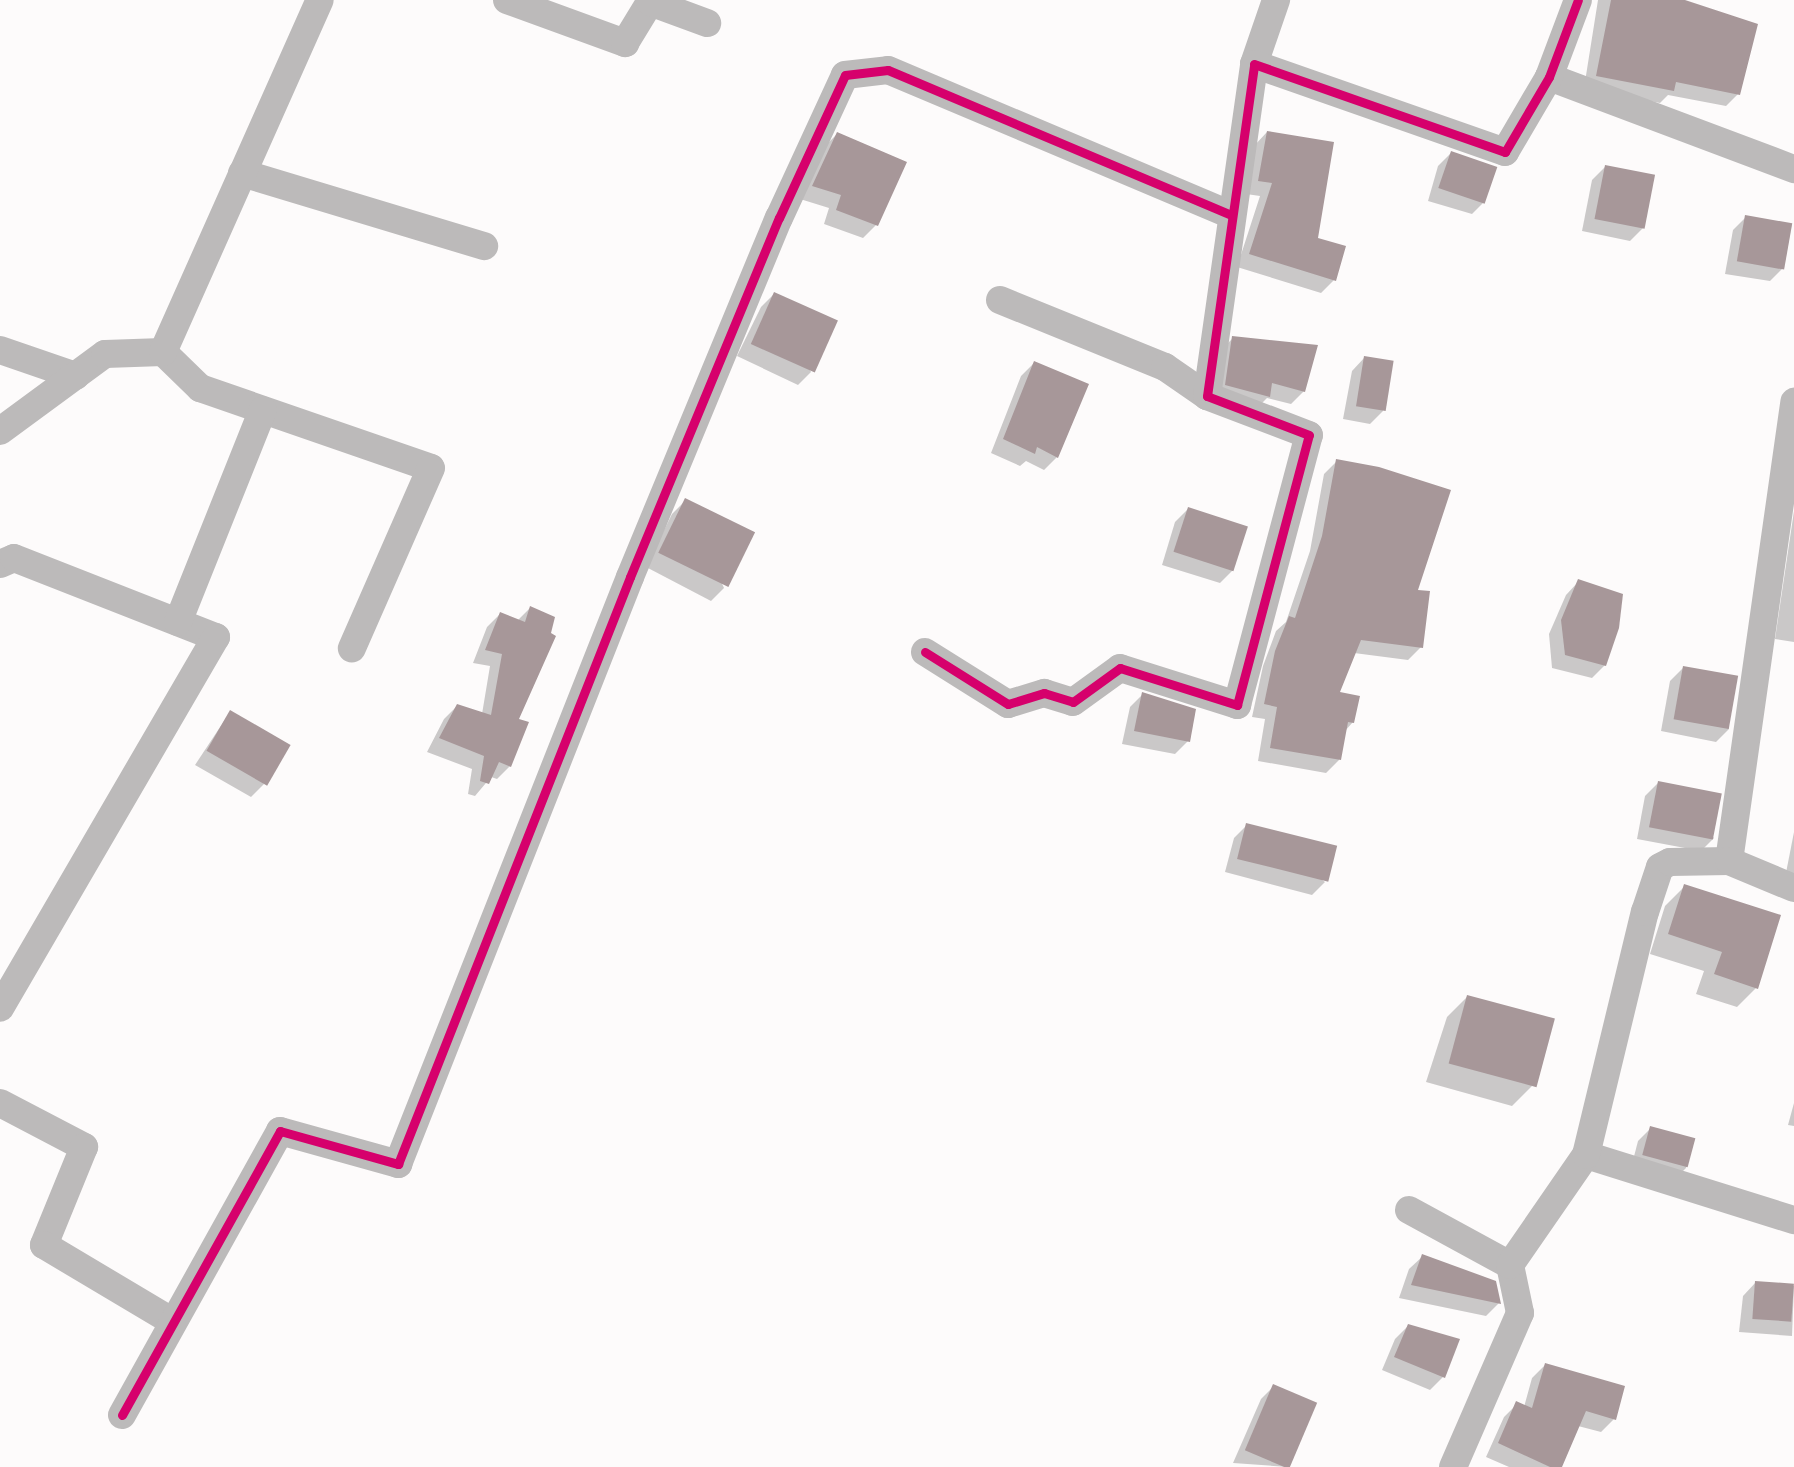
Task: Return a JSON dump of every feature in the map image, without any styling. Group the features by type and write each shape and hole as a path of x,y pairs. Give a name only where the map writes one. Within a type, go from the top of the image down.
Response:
{"street":[{"path":"163,352 320,0"},
{"path":"507,0 625,43 650,2 707,23"},
{"path":"1207,396 1254,64 1276,0"},
{"path":"1254,64 1505,152 1549,77 1578,0"},
{"path":"122,1415 280,1131 398,1164 629,577 779,218 845,75 888,70 1232,215"},
{"path":"1549,77 1794,169"},
{"path":"242,173 484,246"},
{"path":"925,652 1008,704 1044,693 1073,702 1120,668 1237,705 1309,435 1207,396 1165,367 1000,300"},
{"path":"0,350 76,376"},
{"path":"0,431 105,354 163,352 200,388 431,468 352,648"},
{"path":"1730,861 1794,402"},
{"path":"178,622 263,410"},
{"path":"0,564 14,558 216,637 0,1008"},
{"path":"1453,1467 1520,1313 1510,1265 1586,1155 1645,912 1661,867 1670,862 1730,861 1794,888"},
{"path":"0,1103 84,1147 44,1245 173,1322"},
{"path":"1586,1155 1794,1220"},
{"path":"1409,1210 1510,1265"}],"building":[{"path":"1611,0 1685,0 1758,24 1740,95 1676,82 1674,91 1596,76"},
{"path":"1267,131 1334,142 1318,238 1346,246 1336,281 1249,254 1272,183 1258,181"},
{"path":"837,132 907,162 878,226 836,210 841,195 812,186"},
{"path":"1451,151 1497,167 1485,204 1438,188"},
{"path":"1605,165 1655,175 1645,229 1595,219"},
{"path":"1745,215 1792,223 1784,270 1737,261"},
{"path":"774,292 838,320 815,373 751,344"},
{"path":"1232,336 1318,345 1305,392 1272,383 1270,397 1225,385"},
{"path":"1364,356 1394,361 1386,411 1356,406"},
{"path":"1034,361 1089,384 1058,458 1037,447 1035,454 1003,439"},
{"path":"1336,459 1379,467 1451,490 1418,590 1430,591 1423,648 1361,640 1340,692 1360,696 1354,723 1348,722 1341,760 1270,748 1277,707 1264,704 1275,651 1289,616 1295,618 1322,536"},
{"path":"685,498 755,532 728,587 658,553"},
{"path":"1188,507 1248,526 1233,571 1173,552"},
{"path":"1578,579 1623,594 1619,628 1606,666 1565,655 1561,620"},
{"path":"530,606 555,617 551,633 556,636 519,719 529,722 511,767 499,762 489,784 480,781 484,756 439,738 457,704 491,715 502,654 485,650 500,612 525,622"},
{"path":"1683,666 1738,676 1729,729 1674,719"},
{"path":"1142,692 1196,709 1190,742 1134,731"},
{"path":"230,710 291,745 267,786 206,751"},
{"path":"1658,781 1722,793 1713,840 1649,827"},
{"path":"1246,823 1337,846 1328,882 1237,859"},
{"path":"1684,884 1781,915 1758,989 1714,974 1722,952 1668,934"},
{"path":"1467,995 1555,1019 1537,1087 1449,1064"},
{"path":"1650,1126 1695,1138 1688,1167 1642,1155"},
{"path":"1422,1254 1496,1281 1501,1304 1411,1285"},
{"path":"1755,1281 1794,1284 1791,1322 1752,1319"},
{"path":"1408,1324 1460,1339 1445,1378 1394,1357"},
{"path":"1545,1363 1625,1386 1616,1420 1586,1411 1562,1467 1550,1467 1498,1443 1516,1401 1532,1408"},
{"path":"1273,1384 1317,1403 1290,1467 1245,1450"}],"cycle path":[{"path":"925,652 1008,704 1044,693 1073,702 1120,668 1237,705 1309,435 1207,396 1254,64 1505,152 1549,77 1578,0"},
{"path":"122,1415 280,1131 398,1164 630,577 779,218 845,75 888,70 1232,215"}]}
